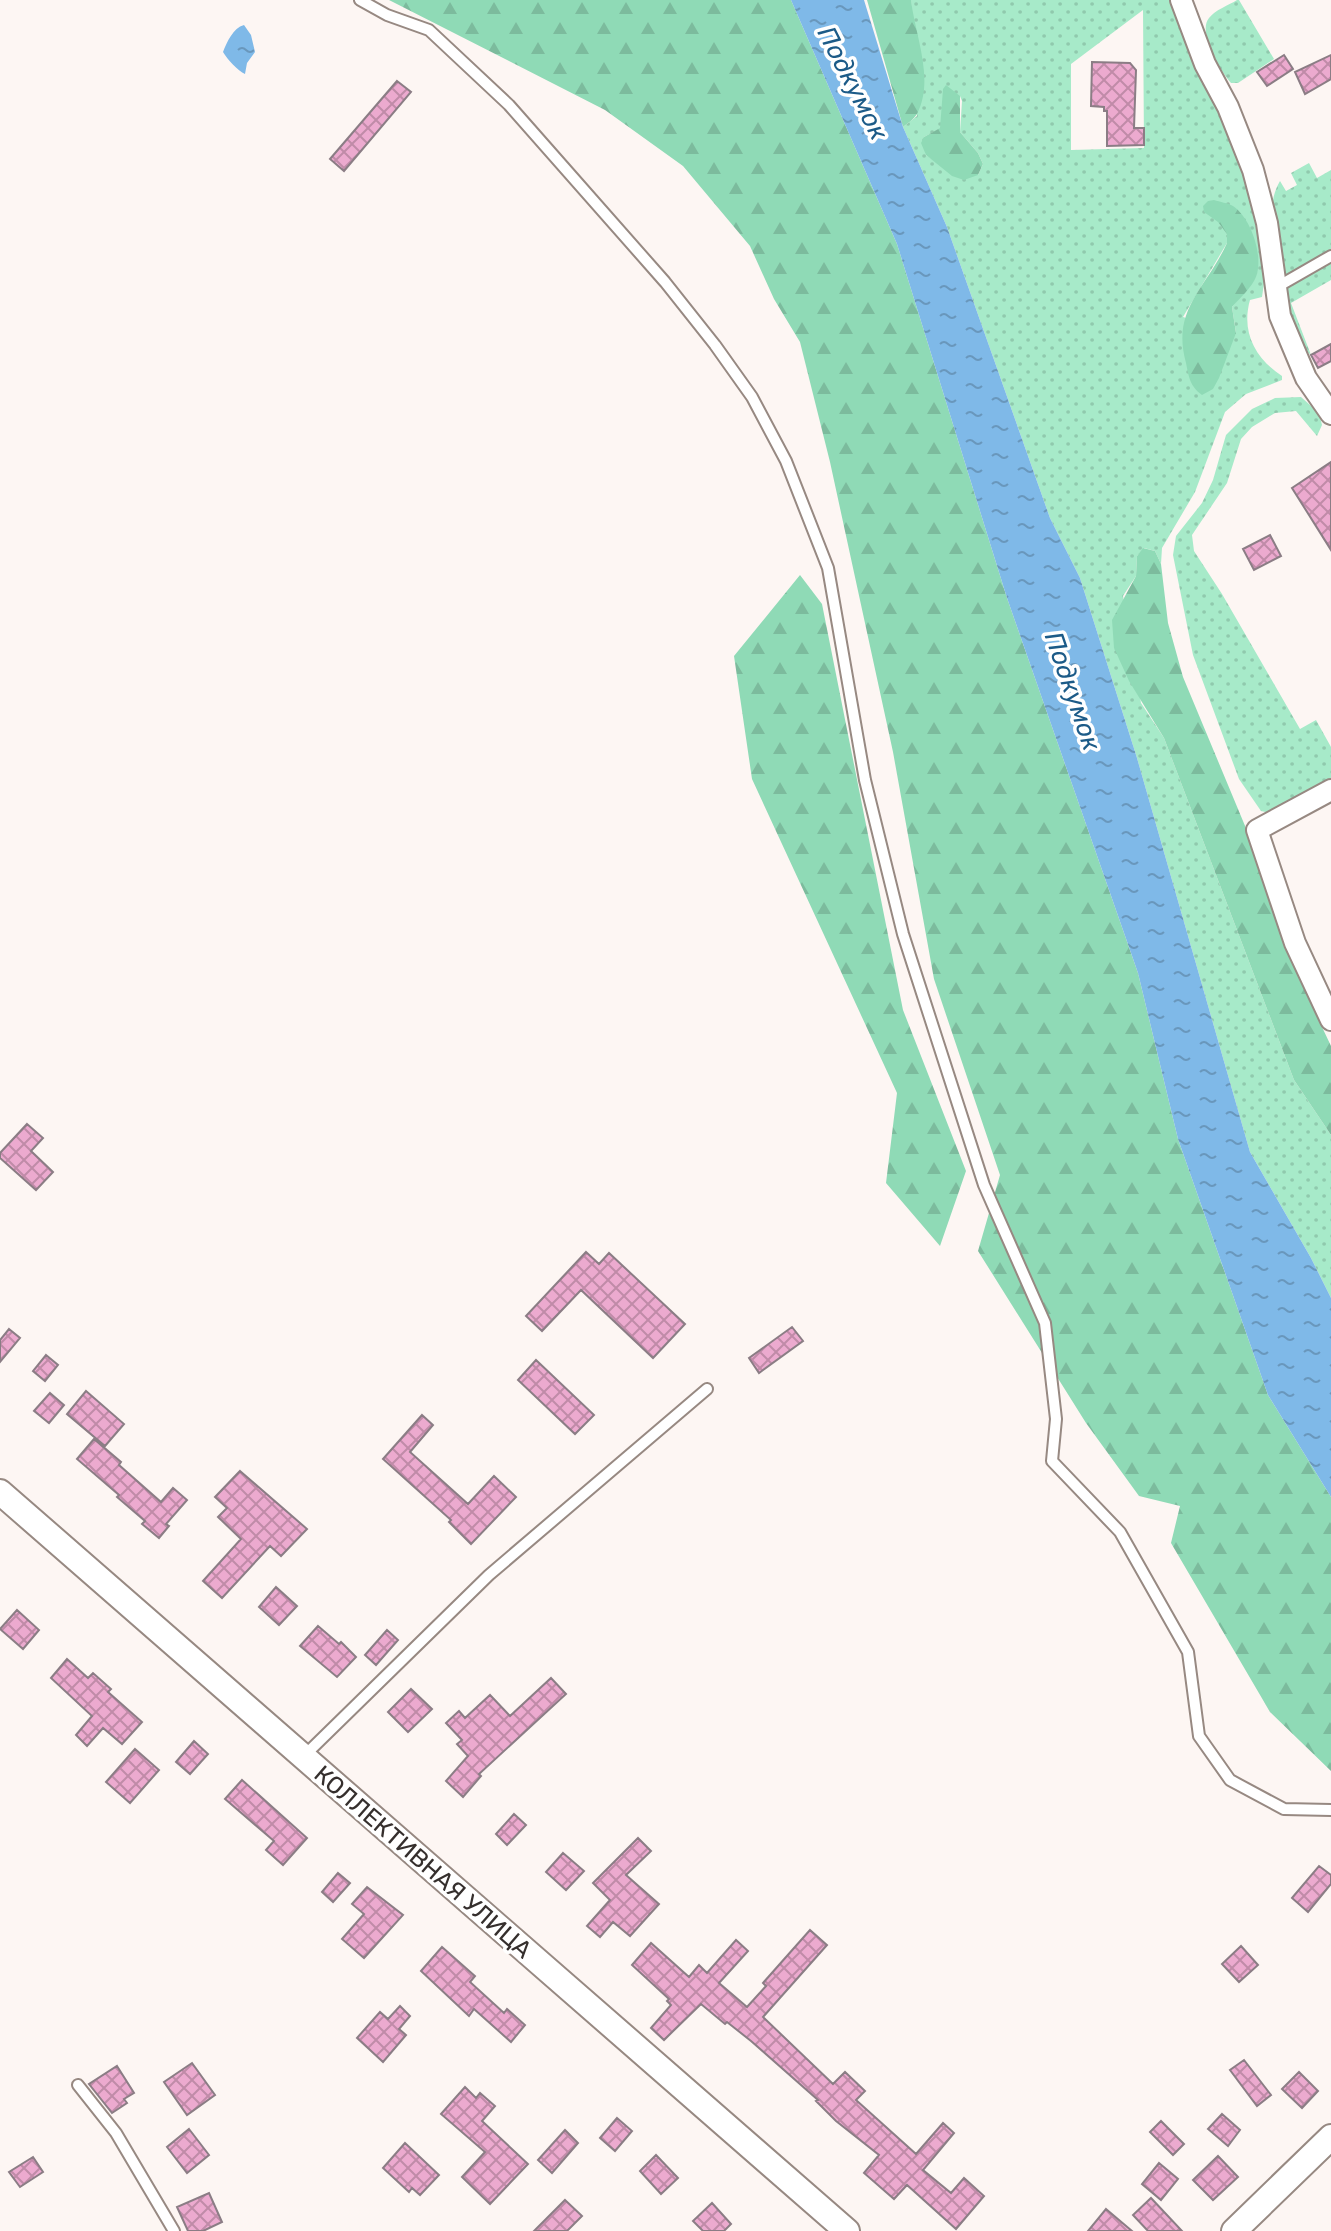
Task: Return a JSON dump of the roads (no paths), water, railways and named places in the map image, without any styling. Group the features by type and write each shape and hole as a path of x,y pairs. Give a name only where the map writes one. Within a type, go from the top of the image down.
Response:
{"street":[{"path":"1181,0 1205,64 1250,159 1267,223 1280,316 1298,362 1331,414"},
{"path":"1331,790 1257,830 1295,943 1331,1020"},
{"name":"КОЛЛЕКТИВНАЯ УЛИЦА","path":"0,1492 847,2231"},
{"path":"1234,2231 1330,2140"}],"lane":[{"path":"360,0 387,15 429,30 509,105 665,282 752,397 786,461 828,568 865,780 903,934 984,1185 1045,1323 1056,1419 1052,1461 1120,1532 1188,1652 1199,1736 1230,1780 1284,1809 1331,1810"},
{"path":"1275,288 1331,256"},
{"path":"303,1757 489,1575 707,1389"},
{"path":"78,2085 116,2133 174,2231"}],"water":[{"name":"Подкумок","path":"791,0 864,0 903,127 947,227 1050,518 1080,578 1137,758 1250,1152 1331,1298 1331,1497 1268,1395 1178,1139 1138,973 1007,598 897,244"},
{"path":"244,25 251,35 255,52 247,63 245,74 223,52 234,32"}]}
